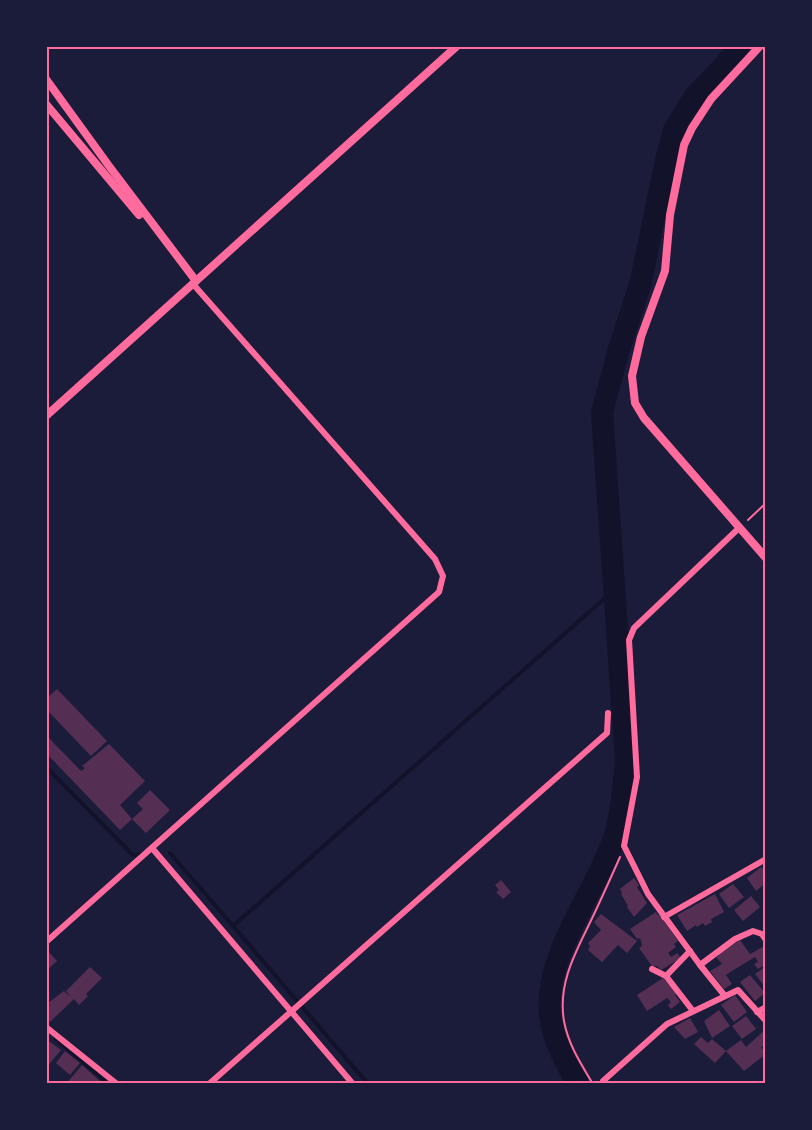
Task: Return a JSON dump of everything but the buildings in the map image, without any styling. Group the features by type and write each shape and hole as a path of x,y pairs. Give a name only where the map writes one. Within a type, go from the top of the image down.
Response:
{"street":[{"path":"46,416 457,46"},
{"path":"760,46 711,99 684,145 670,215 665,271 641,337 632,376 635,403 644,418 765,558"},
{"path":"46,79 195,283"},
{"path":"46,104 195,283 435,560 443,576 439,592 46,942"},
{"path":"725,996 648,894 624,846 637,777 629,640 634,628 739,528"},
{"path":"209,1083 607,733 608,713"},
{"path":"152,848 353,1083"},
{"path":"664,917 765,859"},
{"path":"700,965 735,939 753,931 762,934 765,940"},
{"path":"666,976 690,951"},
{"path":"652,969 666,976 693,1011"},
{"path":"602,1083 668,1024 738,990 765,1021"},
{"path":"757,1012 765,1006"},
{"path":"46,1027 117,1083"}],"path":[{"path":"739,528 765,503"},
{"path":"593,1083 571,1043 564,1023 563,993 570,965 624,846"}],"waterway":[{"path":"578,1084 561,1054 554,1034 550,1008 552,983 559,957 570,931 607,856 616,832 626,760 602,412 640,285 674,130 695,96 725,65 739,46"},
{"path":"368,1084 233,926 613,591"},
{"path":"46,767 133,855 143,854"},
{"path":"170,853 233,926"},
{"path":"56,1039 109,1084"}]}
